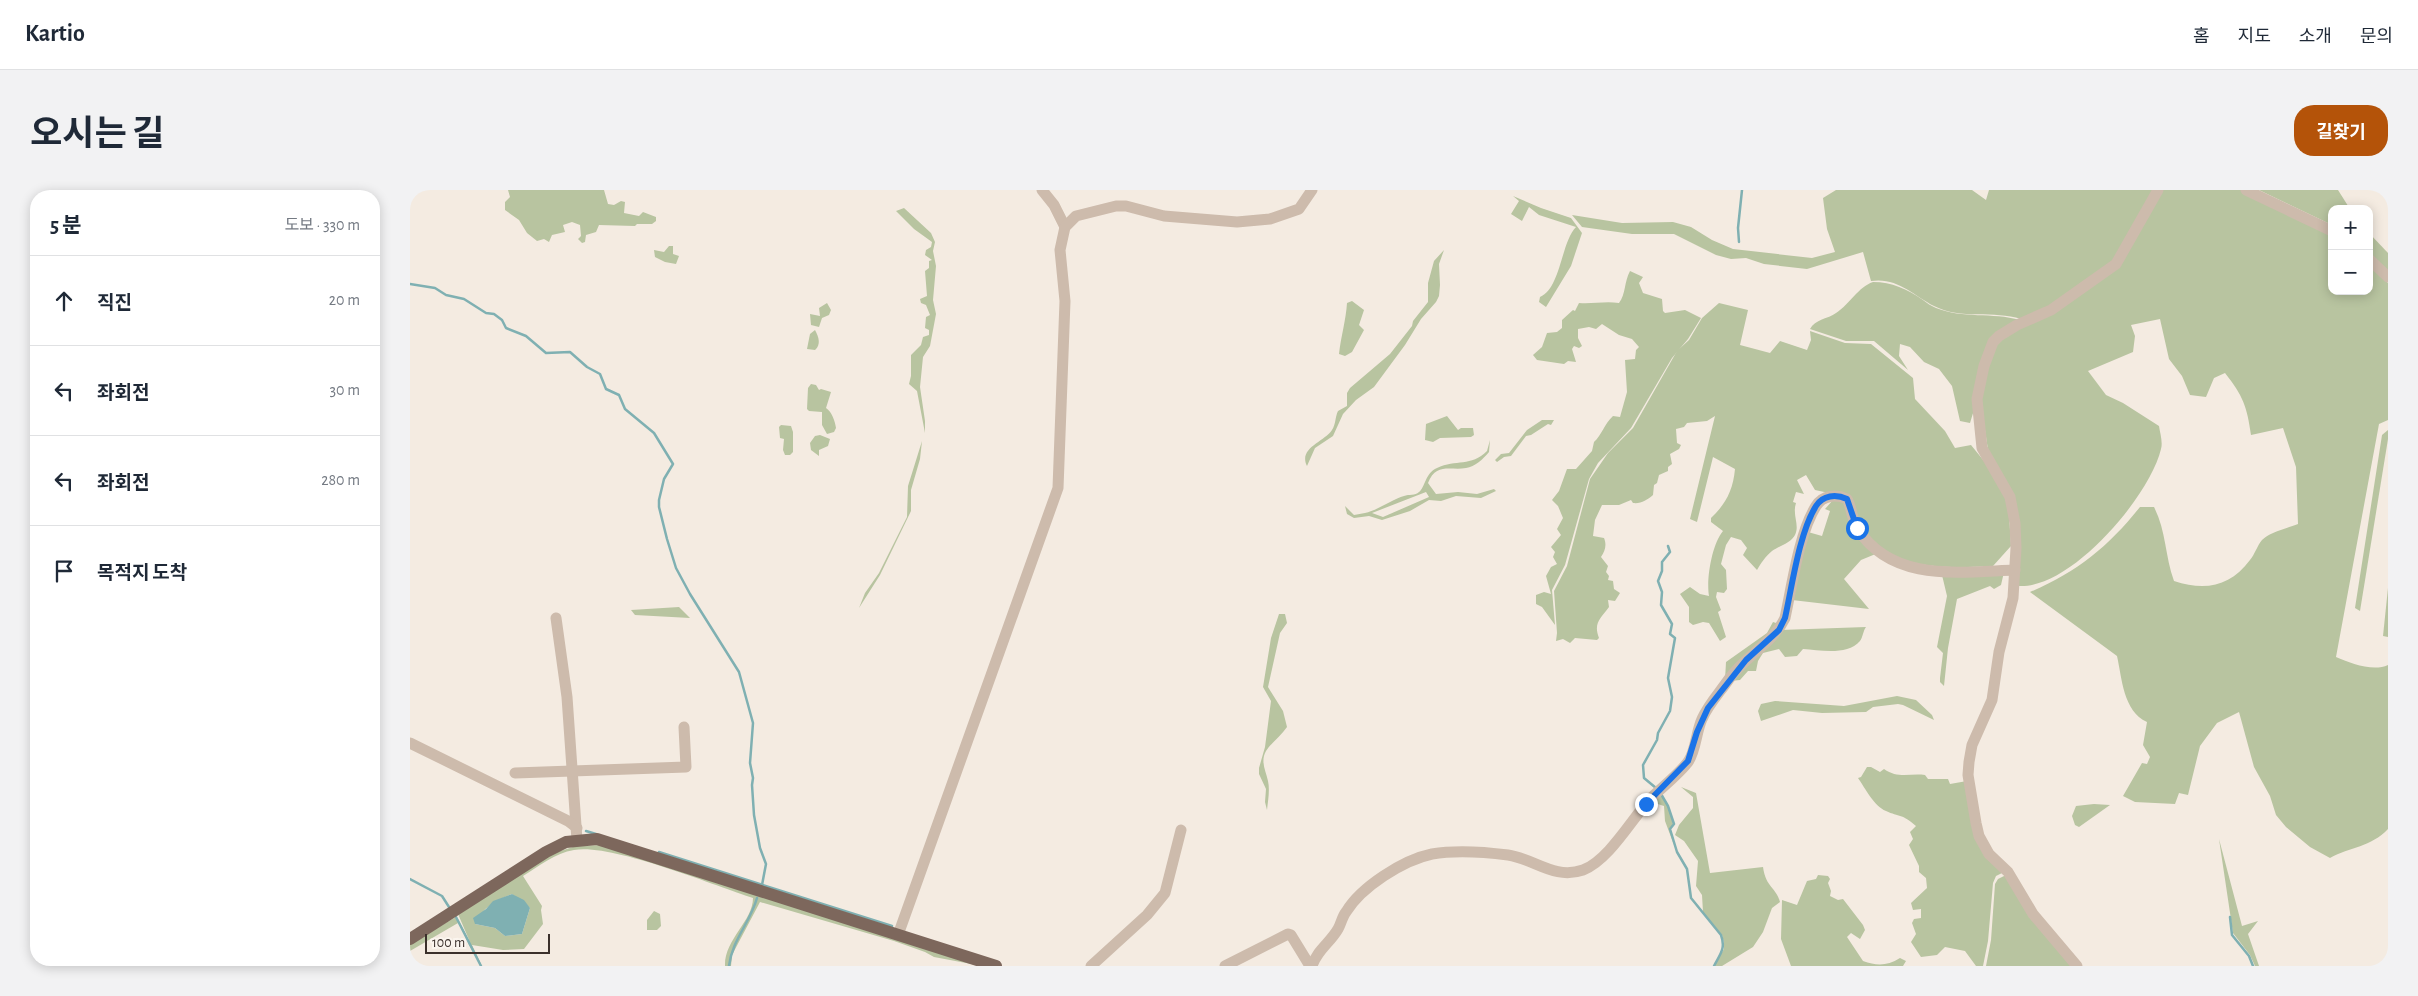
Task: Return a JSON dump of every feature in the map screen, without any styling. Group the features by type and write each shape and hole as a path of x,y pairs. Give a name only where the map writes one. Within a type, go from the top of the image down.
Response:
{"main road":[{"path":"410,939 577,834 602,840 996,966"}],"street":[{"path":"1042,190 1054,204 1065,227"},
{"path":"898,936 1058,488 1065,301 1060,250 1065,227 1076,216 1116,206 1126,206 1164,216 1237,222 1270,219 1299,209 1312,190"},
{"path":"2077,966 2033,914 2008,872 1983,846 1976,823 1971,794 1969,762 1972,745 1992,700 2000,652 2013,598 2015,570 2015,523 2012,503 2005,484 1982,448 1977,399 1993,342 1999,336 2051,310 2116,264 2158,190"},
{"path":"2246,190 2328,229"},
{"path":"2373,263 2388,277"},
{"path":"1225,966 1288,934 1291,935 1311,966 1320,951 1338,929 1346,912 1358,898 1386,875 1432,854 1509,855 1548,871 1571,874 1585,869 1603,855 1646,804 1688,761 1697,732 1712,703 1746,660 1779,630 1785,618 1805,535 1817,505 1825,498 1839,496 1847,499 1857,528 1875,548 1913,569 1937,573 2015,570"},
{"path":"556,618 567,697 577,834"},
{"path":"515,772 686,767 684,727"},
{"path":"410,743 568,821 577,834"},
{"path":"1091,966 1147,915 1165,892 1181,830"}],"green space":[{"path":"508,190 604,190 608,204 614,205 621,201 625,202 624,213 639,216 643,212 656,217 656,221 652,224 637,224 635,226 599,225 596,232 586,235 585,242 582,243 578,239 581,236 580,225 572,222 563,225 565,232 552,235 549,242 544,239 537,241 527,233 519,220 505,210 505,202 510,197"},
{"path":"1836,190 1972,190 1986,200 1989,190 2154,190 2114,261 2050,306 2021,319 2000,315 1955,313 1934,306 1897,284 1880,280 1871,281 1863,252 1807,269 1764,264 1746,258 1731,259 1716,255 1674,234 1632,234 1582,227 1572,215 1622,223 1673,222 1691,227 1712,240 1733,249 1812,258 1835,252 1827,229 1823,198"},
{"path":"2163,190 2241,190 2328,233 2328,295 2373,295 2373,269 2388,283 2388,420 2379,424 2336,657 2369,667 2376,668 2388,665 2388,829 2375,840 2330,858 2310,847 2286,827 2276,815 2270,796 2254,767 2239,712 2217,723 2200,746 2188,795 2179,793 2175,804 2135,802 2123,796 2142,763 2147,764 2150,757 2143,745 2147,722 2139,717 2128,702 2122,684 2117,656 2030,592 2063,576 2091,557 2116,534 2140,507 2154,507 2161,525 2174,581 2196,586 2216,584 2234,576 2250,560 2265,537 2298,524 2296,467 2283,428 2251,435 2248,416 2243,402 2225,373 2214,378 2206,397 2190,395 2182,376 2169,359 2160,319 2131,325 2135,336 2133,352 2088,371 2106,395 2123,403 2159,426 2162,446 2154,469 2125,514 2084,556 2062,572 2040,583 2019,586 2018,514 1988,450 1980,397 1989,362 1997,344 2003,337 2109,273"},
{"path":"2259,190 2338,190 2347,205 2328,205 2328,223"},
{"path":"1513,196 1571,218 1582,233 1571,266 1546,307 1539,302 1540,297 1547,292 1557,275 1567,243 1576,227 1539,215 1529,207 1522,221 1511,214 1519,201"},
{"path":"904,208 931,233 935,242 933,251 936,266 933,300 936,314 930,346 923,357 920,387 925,433 917,391 909,384 911,355 921,345 923,337 929,335 929,330 925,328 926,317 930,315 926,305 921,303 920,299 927,296 925,271 929,268 929,261 932,260 925,255 932,242 914,229 896,211"},
{"path":"2373,237 2388,253 2388,272 2373,256"},
{"path":"669,246 673,246 673,254 679,256 676,264 665,262 655,257 654,250 664,252"},
{"path":"1444,250 1439,264 1440,285 1439,296 1436,302 1421,319 1405,345 1374,387 1356,400 1343,414 1333,436 1315,448 1307,466 1306,454 1332,430 1338,411 1347,406 1347,393 1350,388 1390,354 1428,302 1428,283 1434,261"},
{"path":"1630,271 1643,277 1639,283 1643,293 1662,299 1663,311 1665,313 1685,310 1701,318 1688,339 1672,358 1631,428 1598,463 1589,479 1565,565 1552,590 1555,625 1542,607 1536,604 1536,595 1544,592 1551,594 1546,576 1551,567 1557,564 1553,557 1555,552 1551,547 1561,535 1557,529 1563,518 1558,506 1552,500 1559,491 1567,469 1576,469 1592,451 1594,442 1610,419 1613,416 1620,417 1627,392 1625,360 1635,359 1636,350 1639,347 1632,339 1619,335 1602,324 1596,329 1589,327 1578,329 1578,338 1582,346 1579,348 1574,346 1572,349 1576,362 1568,361 1564,364 1537,360 1533,355 1542,347 1547,333 1557,332 1562,328 1562,320 1573,310 1575,311 1579,303 1619,303 1623,296"},
{"path":"1873,282 1887,283 1899,287 1932,306 1946,311 2020,320 1998,331 1970,423 1960,421 1952,386 1939,369 1924,362 1910,347 1900,344 1899,356 1908,370 1874,341 1846,341 1810,329 1818,321 1833,315 1863,288"},
{"path":"1352,301 1364,310 1359,325 1364,330 1352,352 1345,356 1339,354 1347,303"},
{"path":"827,303 831,310 829,315 822,318 819,327 811,325 810,314 820,316 819,308"},
{"path":"1719,303 1748,310 1740,345 1770,353 1780,341 1807,350 1811,340 1810,331 1845,343 1871,344 1913,378 1915,399 1945,431 1955,448 1971,445 1988,466 2008,498 2011,546 1993,566 1938,566 1919,564 1901,559 1885,551 1871,540 1858,518 1852,498 1815,490 1806,475 1797,480 1804,494 1796,492 1793,502 1796,503 1797,527 1795,535 1788,542 1770,553 1757,570 1743,555 1747,548 1741,540 1731,537 1726,545 1721,564 1726,570 1727,589 1724,593 1717,592 1716,597 1721,610 1718,612 1726,637 1720,641 1709,623 1703,622 1693,625 1689,622 1689,607 1680,594 1690,587 1700,594 1709,596 1708,580 1711,562 1716,544 1723,531 1711,522 1711,518 1728,496 1734,477 1735,469 1713,457 1697,522 1690,519 1715,416 1707,421 1687,423 1684,427 1676,429 1677,443 1681,445 1679,449 1670,454 1672,464 1668,467 1668,471 1659,475 1651,497 1639,503 1633,503 1631,500 1619,505 1602,505 1595,520 1593,536 1604,538 1605,548 1601,557 1608,566 1606,572 1609,576 1608,580 1613,581 1614,589 1620,593 1615,601 1608,600 1609,607 1597,624 1599,638 1597,640 1575,638 1570,643 1563,639 1556,641 1554,591 1567,566 1590,479 1608,453 1633,428 1677,351 1689,340 1702,318"},
{"path":"815,330 819,343 818,346 815,350 807,349 810,334"},
{"path":"811,384 816,385 819,390 831,392 826,408 834,420 836,428 834,432 827,434 822,425 822,412 809,411 807,409 808,388"},
{"path":"1447,416 1458,430 1461,428 1473,428 1474,435 1471,437 1440,438 1433,442 1425,440 1426,424"},
{"path":"1542,420 1554,420 1551,425 1548,424 1531,435 1526,436 1511,456 1504,457 1497,462 1495,460 1501,454 1509,453 1527,430"},
{"path":"781,425 791,426 793,432 793,452 790,455 785,455 783,450 784,439 780,438 779,427"},
{"path":"2388,430 2360,611 2355,608 2382,435"},
{"path":"820,435 830,439 828,446 819,450 819,456 811,450 810,443 815,436"},
{"path":"1490,440 1489,452 1476,464 1460,469 1440,470 1431,476 1428,483 1436,494 1458,492 1477,494 1494,489 1496,491 1481,498 1456,496 1441,501 1429,500 1410,511 1382,520 1369,516 1354,518 1347,514 1345,506 1354,515 1369,512 1406,495 1416,494 1421,490 1433,470 1444,465 1475,459 1487,451","holes":["1426,492 1429,497 1383,517 1372,513"]},
{"path":"922,441 920,459 911,490 911,511 880,575 859,608 865,593 879,573 907,517 908,486"},
{"path":"1833,500 1842,500 1878,553 1861,560 1844,579 1869,609 1792,600 1808,532 1822,536 1830,511 1825,509"},
{"path":"2004,572 2001,585 1994,589 1990,586 1957,599 1948,648 1944,686 1940,682 1943,653 1937,647 1947,596 1942,575"},
{"path":"2388,588 2388,637 2383,636"},
{"path":"679,607 690,618 635,615 631,610"},
{"path":"1279,614 1285,614 1287,623 1280,633 1268,687 1283,711 1287,727 1264,755 1263,763 1269,788 1267,810 1265,802 1266,789 1259,774 1259,768 1265,747 1271,701 1263,687 1271,638"},
{"path":"1773,622 1779,624 1725,680 1726,662 1767,633"},
{"path":"1866,627 1860,641 1848,649 1825,651 1803,649 1797,656 1785,657 1779,649 1763,653 1758,661 1756,671 1748,671 1740,680 1731,681 1780,630"},
{"path":"1897,696 1916,700 1932,715 1934,720 1898,704 1873,707 1866,712 1822,713 1793,710 1761,721 1758,711 1761,704 1775,701 1844,706"},
{"path":"1867,767 1880,772 1884,769 1899,775 1925,775 1928,779 1948,779 1950,784 1967,781 1973,823 2004,872 1996,876 1993,883 1988,941 1983,966 1976,966 1965,951 1945,947 1937,955 1921,957 1911,942 1916,934 1912,923 1914,919 1921,918 1921,909 1913,910 1911,903 1927,888 1926,878 1919,872 1919,866 1909,845 1913,839 1910,832 1916,826 1904,818 1882,809 1874,801 1858,778 1861,777"},
{"path":"1681,787 1696,793 1710,873 1763,867 1766,879 1780,902 1772,908 1763,932 1753,947 1722,966 1714,966 1724,949 1724,942 1722,935 1703,912 1702,895 1696,886 1698,861 1684,841 1675,835 1679,825 1693,808 1693,797"},
{"path":"1659,792 1668,806 1673,824 1670,829 1674,845 1665,821 1664,806 1651,802"},
{"path":"2110,805 2079,827 2075,825 2072,816 2076,806"},
{"path":"2219,839 2242,926 2258,921 2248,934 2259,966 2255,966 2250,955 2233,933"},
{"path":"602,845 982,966 934,957 894,941 760,902 732,955 731,966 725,966 729,948 748,915 753,898 662,866 636,859 612,853 574,850 547,860 523,876 542,906 543,924 524,949 503,950 472,945 482,966 469,945 457,917 470,942 458,914 551,854 576,846","holes":["512,894 530,908 522,934 505,936 495,928 475,924 490,905"]},
{"path":"1818,875 1828,876 1830,879 1828,883 1831,891 1830,896 1838,900 1843,899 1863,925 1865,930 1860,939 1851,933 1847,937 1863,961 1882,964 1891,963 1900,958 1906,961 1903,966 1791,966 1781,939 1782,900 1797,905 1807,881 1816,879"},
{"path":"2006,875 2074,966 1986,966 1991,940 1995,884 1998,879"},
{"path":"654,911 660,914 661,926 657,930 647,930 647,920"},
{"path":"456,917 458,923 410,951 410,943"}],"water":[{"path":"512,894 524,900 530,908 522,934 505,936 495,928 475,924 473,918 486,909 493,901"}],"waterway":[{"path":"1739,242 1738,228 1742,190"},
{"path":"410,284 435,288 446,295 464,299 486,313 494,314 502,320 506,328 526,336 546,353 570,352 587,367 600,374 606,389 619,395 625,409 654,433 673,464 664,479 659,500 667,539 676,568 690,594 739,672 753,723 750,763 753,778 754,815 760,848 766,864 762,885"},
{"path":"1656,788 1644,778 1643,765 1670,711 1672,697 1668,678 1675,638 1670,634 1672,624 1661,605 1662,592 1658,581 1662,571 1662,562 1670,552 1668,546"},
{"path":"1661,794 1668,806 1674,824 1670,829 1677,852 1687,869 1691,898 1721,935 1723,948 1714,966"},
{"path":"586,831 596,834"},
{"path":"659,852 892,926"},
{"path":"410,879 442,896 449,907"},
{"path":"729,966 737,940 757,898"},
{"path":"456,917 481,966"},
{"path":"2230,917 2232,935 2249,956 2253,966"}],"route":[{"path":"1646,804 1688,761 1703,717 1730,678 1755,650 1779,630 1785,618 1802,544 1817,505 1825,498 1834,496 1847,499 1857,528"}]}
